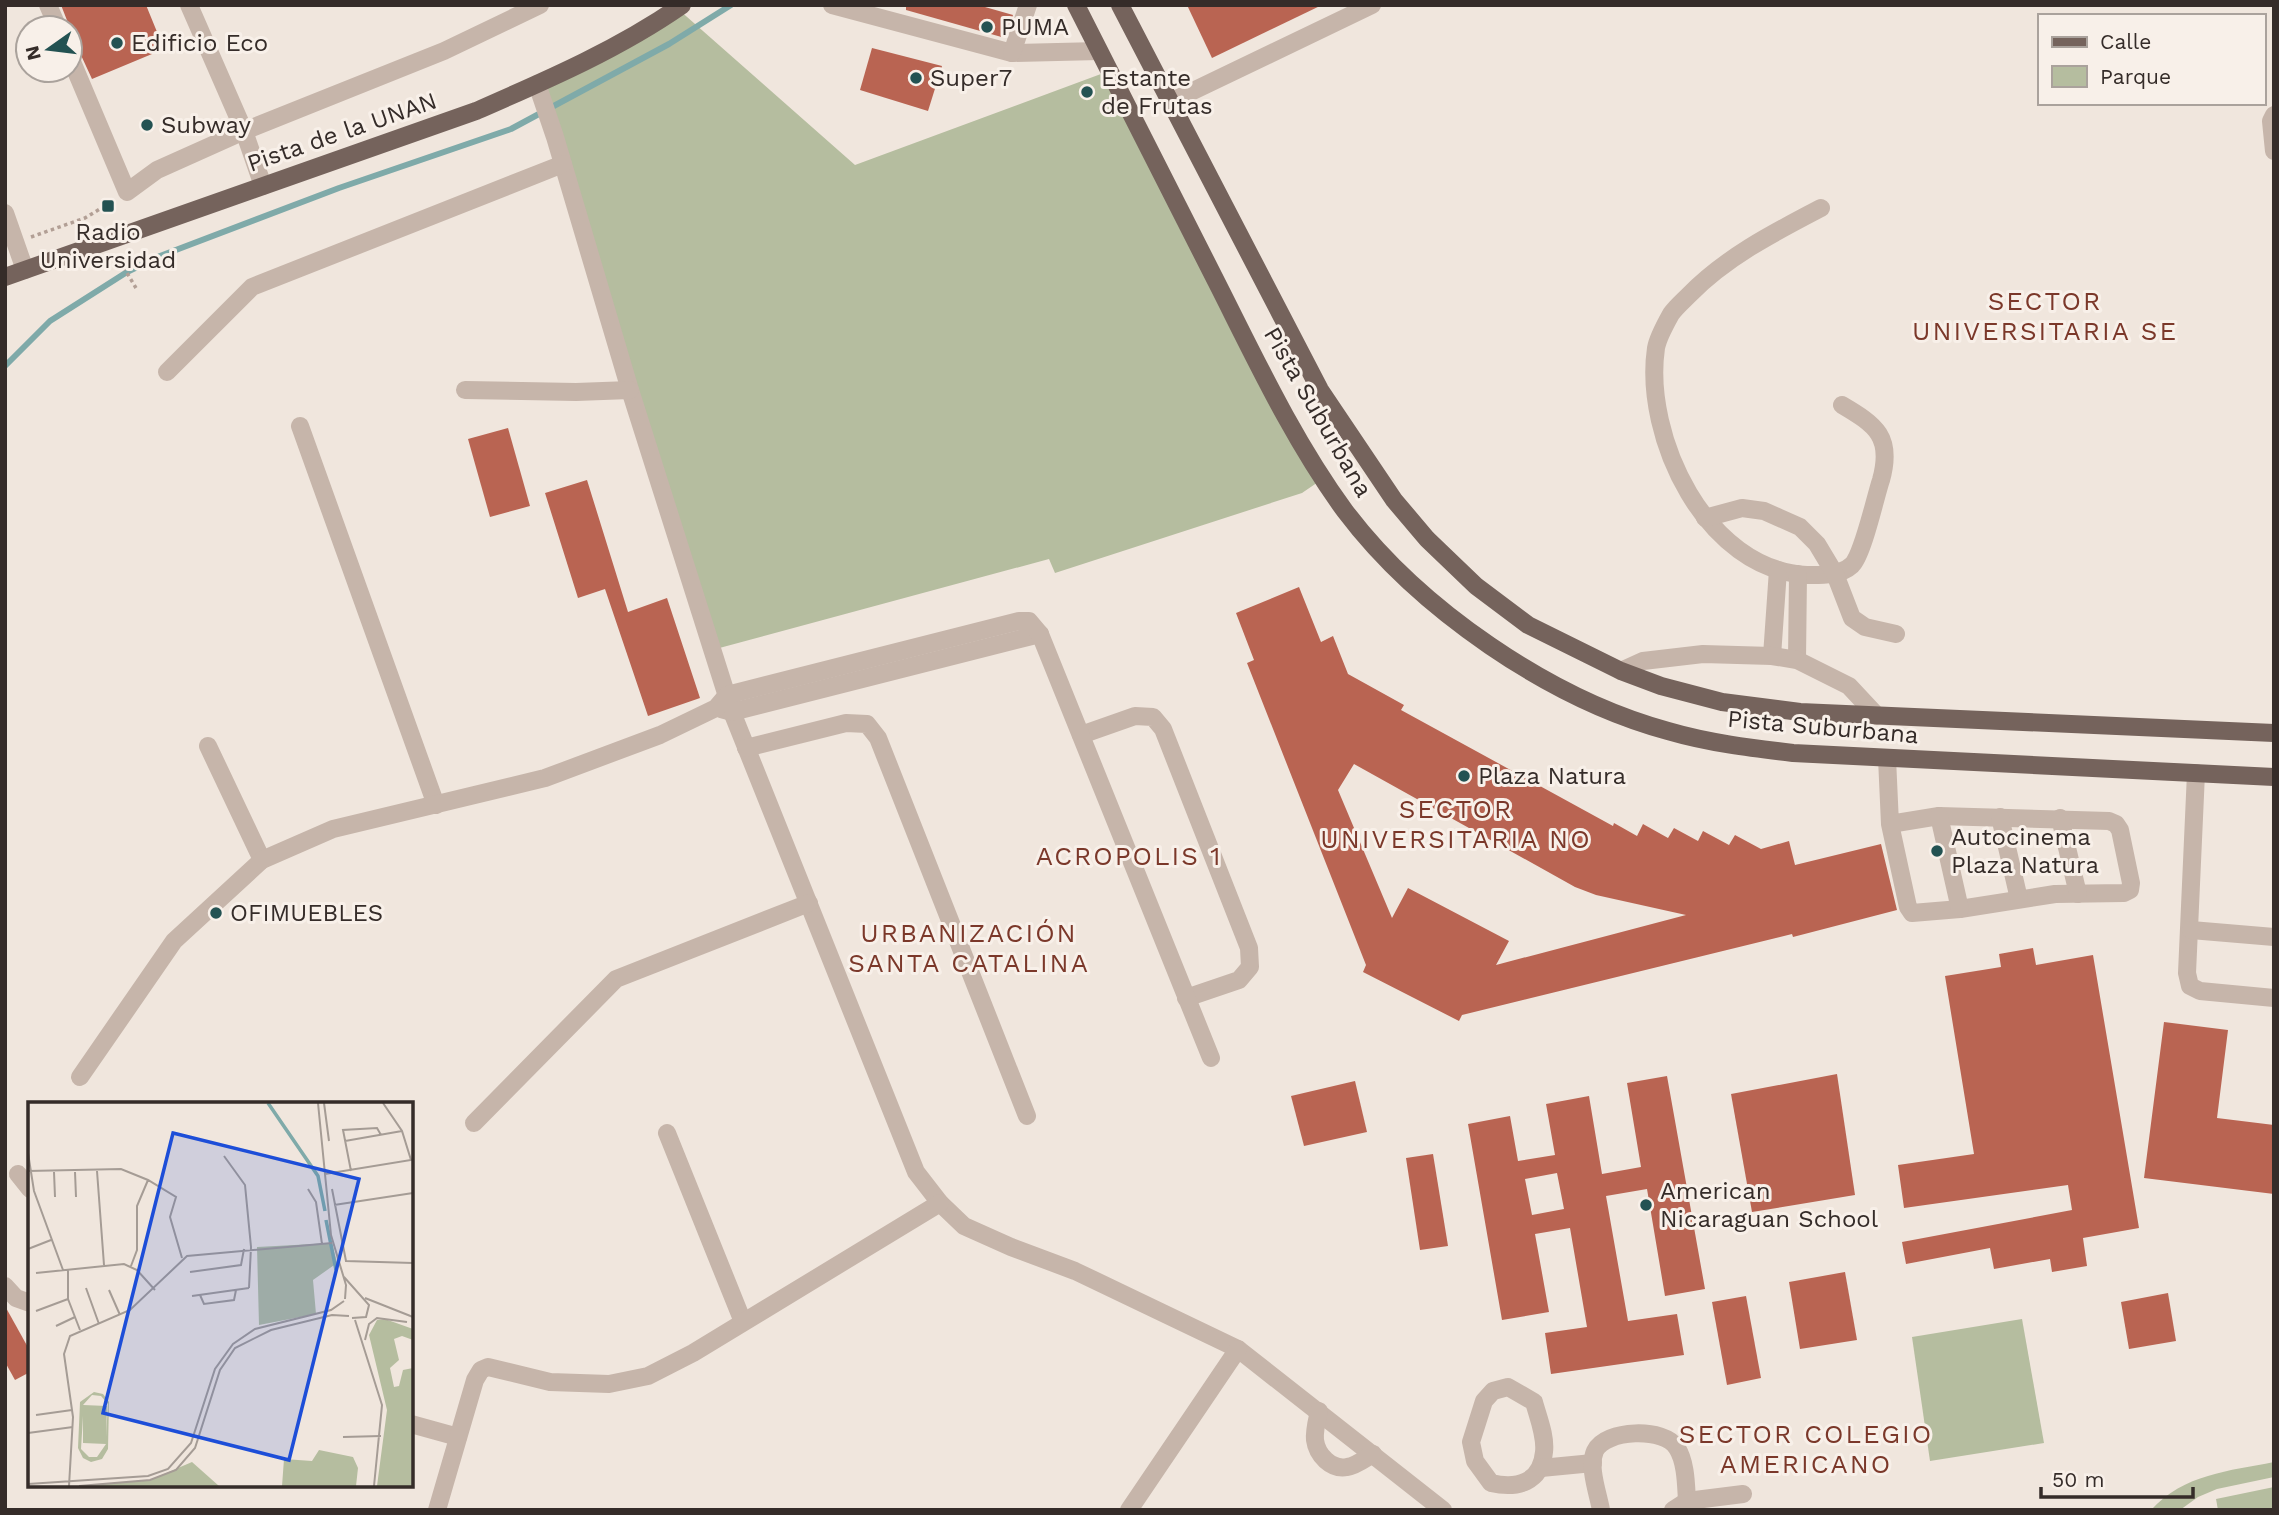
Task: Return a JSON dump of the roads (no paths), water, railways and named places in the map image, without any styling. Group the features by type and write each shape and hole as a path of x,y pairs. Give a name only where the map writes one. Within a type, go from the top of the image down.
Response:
{"main road":[{"name":"Pista de la UNAN","path":"5,277 466,114 537,85 605,51 682,5"},
{"name":"Pista Suburbana","path":"1076,5 1258,363 1305,448 1346,512 1403,576 1447,615 1544,680 1608,710 1667,731 1724,744 1793,753 2274,778"},
{"name":"Pista Suburbana","path":"1120,5 1320,390 1394,500 1427,539 1476,586 1528,625 1621,671 1661,686 1722,702 1800,712 2274,733"},
{"path":"2164,771 2218,766 2274,768"}],"street":[{"path":"189,5 244,131 263,186"},
{"path":"81,84 127,192 157,170 244,131 444,51 540,5"},
{"path":"832,5 1012,53 1099,51"},
{"path":"1012,53 1028,5"},
{"path":"1170,102 1372,5"},
{"path":"537,85 555,136 725,705 747,748 916,1171 940,1203 964,1226 1075,1271 1238,1349 1443,1510"},
{"path":"2274,115 2271,121 2274,150"},
{"path":"167,372 252,287 563,164"},
{"path":"1821,208 1781,229 1709,274 1673,312 1656,345 1654,389 1669,451 1693,501 1705,519 1752,559 1778,570 1798,574 1835,574 1852,565 1860,548 1883,471 1884,445 1873,423 1842,405"},
{"path":"5,214 25,270"},
{"path":"465,390 630,390"},
{"path":"300,426 436,804"},
{"path":"1705,519 1742,508 1764,511 1800,527 1817,544 1835,574 1852,618 1865,627 1896,634"},
{"path":"1772,656 1778,570"},
{"path":"1797,660 1798,574"},
{"path":"79,1077 174,942 262,860 333,829 545,778 660,736 725,705 1019,621 1029,621 1040,634 1211,1058"},
{"path":"1621,671 1643,661 1703,654 1772,656 1797,660 1849,686 1877,716"},
{"path":"1081,735 1135,716 1153,717 1163,729 1249,948 1250,967 1239,980 1186,998"},
{"path":"747,748 846,723 867,724 878,737 1027,1116"},
{"path":"208,746 262,860"},
{"path":"1887,758 1890,824 1908,907 1912,913 1960,909 2055,894 2124,893 2130,890 2131,883 2120,830 2116,824 2109,821 1939,816 1890,824"},
{"path":"2196,773 2188,973 2190,986 2200,991 2274,998"},
{"path":"1939,816 1960,909"},
{"path":"2000,817 2019,899"},
{"path":"2060,818 2078,894"},
{"path":"474,1123 616,979 809,903"},
{"path":"2191,930 2274,937"},
{"path":"667,1133 743,1322"},
{"path":"18,1174 28,1186"},
{"path":"437,1510 475,1380 481,1370 488,1367 550,1382 609,1384 648,1376 693,1353 940,1203"},
{"path":"5,1286 16,1298 28,1302"},
{"path":"1129,1510 1238,1349"},
{"path":"1541,1468 1545,1450 1534,1402 1508,1387 1493,1391 1484,1401 1471,1442 1475,1461 1491,1483 1509,1487 1527,1482 1541,1468 1593,1463"},
{"path":"1319,1411 1315,1438 1318,1452 1328,1462 1349,1467 1373,1454"},
{"path":"413,1425 458,1437"},
{"path":"1601,1510 1593,1463 1595,1451 1601,1443 1623,1435 1643,1433 1662,1436 1677,1447 1686,1479 1680,1505 1743,1494"}],"waterway":[{"path":"5,366 50,321 127,272 160,256 339,188 511,129 669,44 731,5"}],"place":[{"name":"PUMA","path":"987,27"},
{"name":"Edificio Eco","path":"117,43"},
{"name":"Super7","path":"916,78"},
{"name":"Estante de Frutas","path":"1087,92"},
{"name":"Subway","path":"147,125"},
{"name":"Radio Universidad","path":"108,206"},
{"name":"Plaza Natura","path":"1464,776"},
{"name":"Autocinema Plaza Natura","path":"1937,851"},
{"name":"OFIMUEBLES","path":"216,913"},
{"name":"American Nicaraguan School","path":"1646,1205"}],"district":[{"name":"SECTOR UNIVERSITARIA SE","path":"2045,316"},
{"name":"SECTOR UNIVERSITARIA NO","path":"1456,824"},
{"name":"ACROPOLIS 1","path":"1129,856"},
{"name":"URBANIZACIÓN SANTA CATALINA","path":"969,948"},
{"name":"SECTOR COLEGIO AMERICANO","path":"1806,1449"}]}
